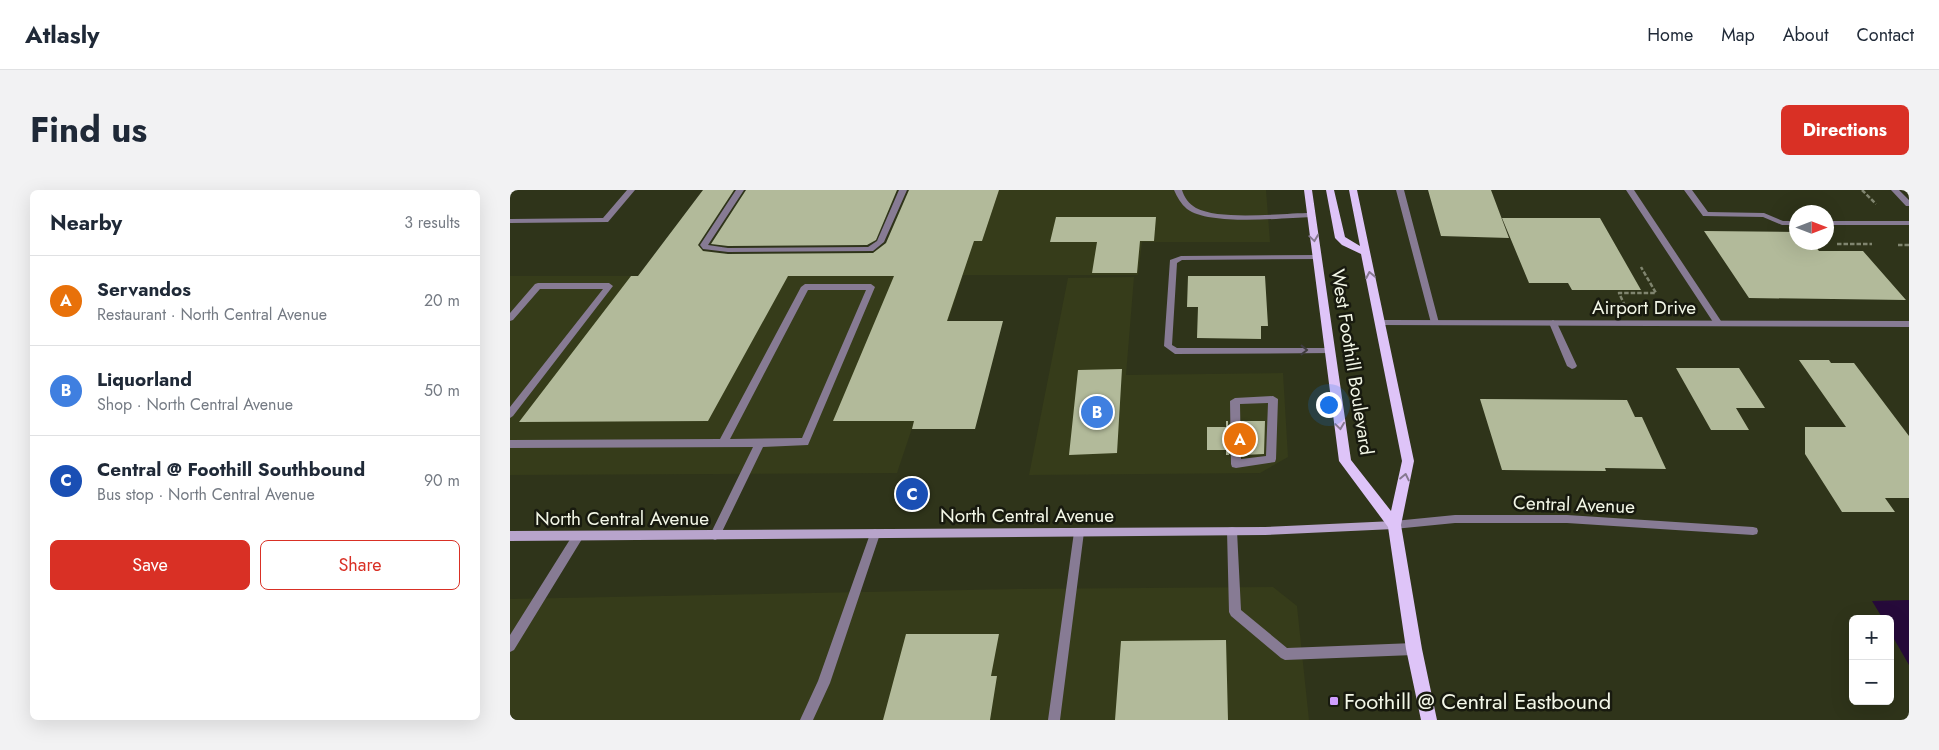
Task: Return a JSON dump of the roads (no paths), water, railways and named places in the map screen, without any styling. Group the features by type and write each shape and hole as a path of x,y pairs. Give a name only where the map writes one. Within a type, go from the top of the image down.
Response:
{"main road":[{"name":"West Foothill Boulevard","path":"1308,190 1345,461 1394,525"},
{"path":"1330,190 1340,238 1345,243 1365,252"},
{"name":"West Foothill Boulevard","path":"1353,190 1408,461 1394,525 1414,649 1429,720"},
{"name":"North Central Avenue","path":"510,536 1232,531 1394,525"}],"street":[{"path":"510,221 605,220 631,190"},
{"path":"740,190 704,244 706,248 728,250 870,249 880,242 903,190"},
{"path":"1178,190 1180,196 1191,209 1209,215 1311,215"},
{"path":"1400,190 1435,322"},
{"path":"1630,190 1718,323"},
{"path":"1688,190 1706,214 1764,215 1782,223 1789,223"},
{"path":"1895,190 1909,204"},
{"path":"1834,223 1909,223"},
{"path":"1317,257 1181,258 1173,262 1168,346 1175,351 1330,351"},
{"path":"510,318 538,286 609,286 510,414"},
{"path":"510,444 723,444 760,444 805,442 871,287 805,287 723,444"},
{"name":"Airport Drive","path":"1380,322 1909,324"},
{"path":"1553,323 1572,366"},
{"path":"1273,399 1271,459 1236,464 1235,401 1273,399"},
{"path":"714,535 760,444"},
{"name":"Central Avenue","path":"1394,525 1455,519 1567,519 1753,530"},
{"path":"1232,531 1235,612 1285,654 1414,649"},
{"path":"1054,720 1078,532"},
{"path":"806,720 824,682 874,534"},
{"path":"510,646 578,536"}],"place":[{"name":"Liquorland","path":"1097,412"},
{"name":"Servandos","path":"1240,439"},
{"name":"Central @ Foothill Southbound","path":"912,494"},
{"name":"Foothill @ Central Eastbound","path":"1334,701"}]}
